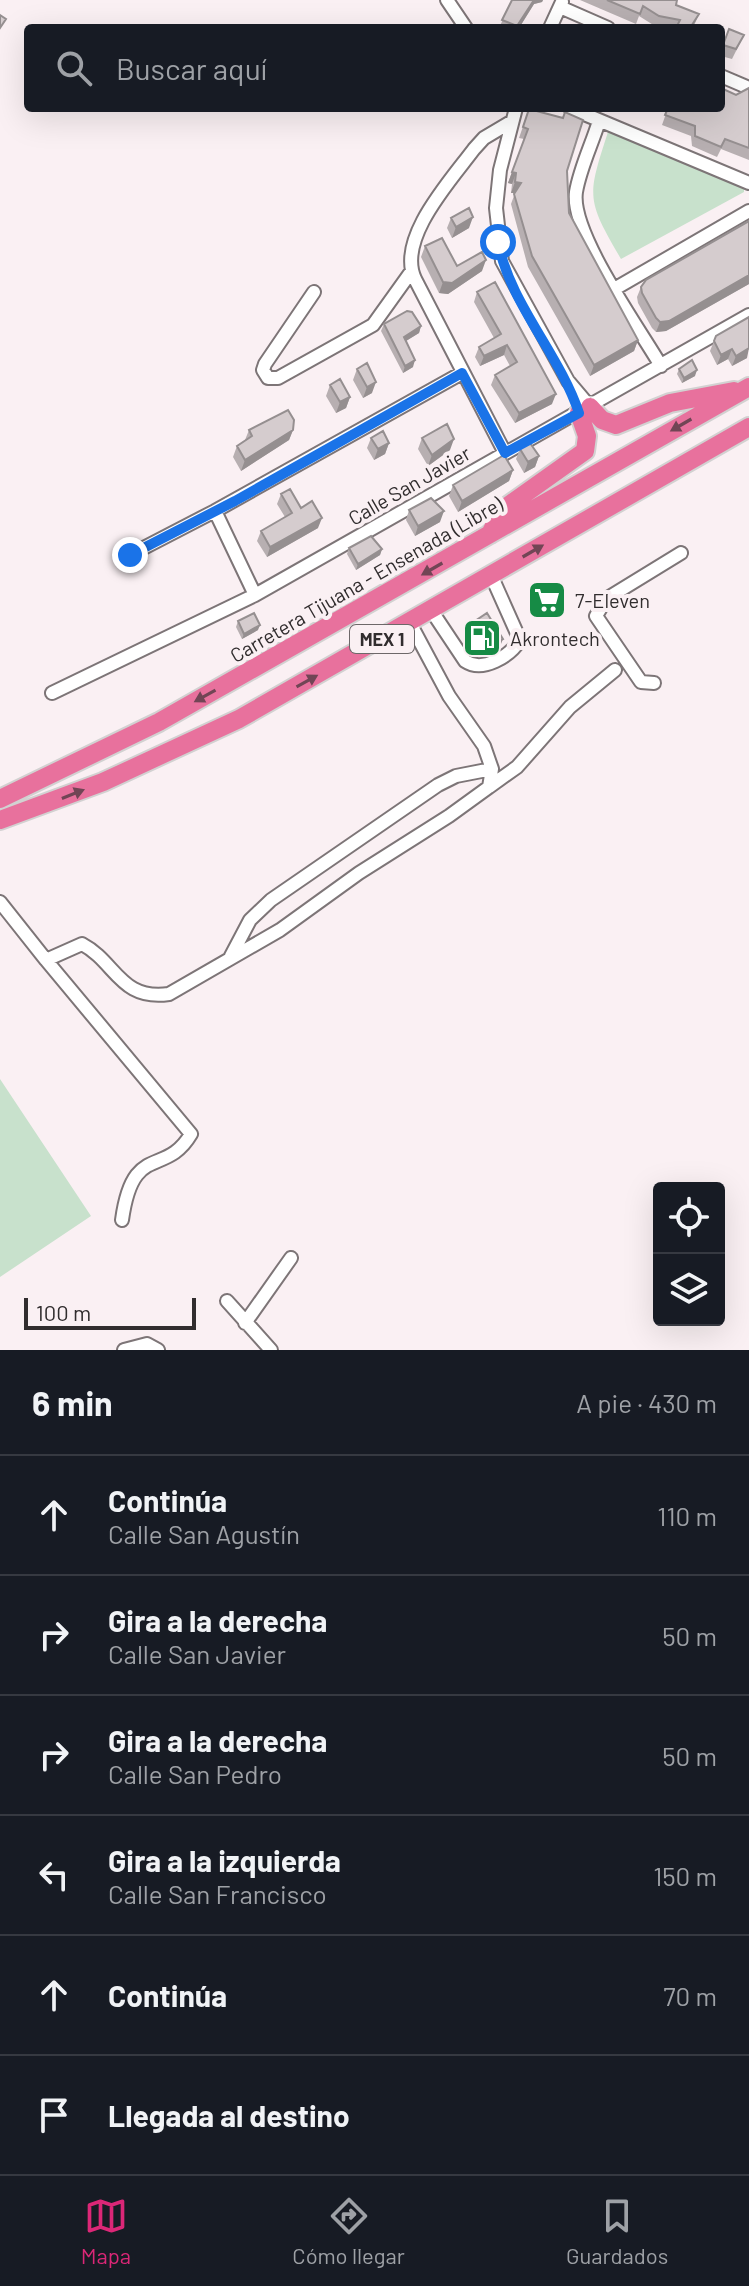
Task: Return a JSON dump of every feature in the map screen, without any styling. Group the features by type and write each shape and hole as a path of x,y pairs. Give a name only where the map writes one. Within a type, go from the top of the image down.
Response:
{"highway":[{"path":"585,410 616,425 691,397 747,388"},
{"name":"Carretera Tijuana - Ensenada (Libre)","path":"0,799 172,715 747,388"},
{"path":"490,534 502,510 585,451 585,410"},
{"name":"MEX 1","path":"0,820 57,801 192,742 410,623 749,427"},
{"path":"0,784 51,774"}],"street":[{"path":"447,0 463,24"},
{"path":"552,24 561,4 600,24"},
{"path":"725,78 749,88"},
{"path":"515,112 500,170 496,208 502,261 585,410"},
{"path":"579,112 749,183"},
{"path":"599,121 576,191 576,209 586,242 661,366"},
{"path":"505,453 411,272 411,246 436,202 474,149 484,138 511,122"},
{"path":"616,288 749,211"},
{"path":"314,292 265,364 263,370 268,378 278,378 373,325 411,272"},
{"name":"Calle San Javier","path":"52,693 255,595 749,315"},
{"path":"130,555 235,501 462,373"},
{"path":"215,511 255,595"},
{"path":"654,683 641,682 596,616 606,599 681,553"},
{"path":"431,610 465,661 473,666 487,665 520,640 491,575"},
{"path":"410,623 449,696 484,746 492,769 489,787"},
{"path":"46,960 82,944 133,990 153,996 169,994 280,930 517,767 570,707 615,670"},
{"path":"231,956 250,920 271,900 438,785 456,776 492,769"},
{"path":"0,902 191,1134 185,1145 140,1169 131,1180 122,1220"},
{"path":"245,1323 291,1258"},
{"path":"227,1301 271,1350"},
{"path":"124,1350 147,1344 158,1350"}],"green space":[{"path":"608,132 744,185 744,192 621,259 601,223 594,197 596,171"},
{"path":"0,1079 91,1216 0,1277"}],"building":[{"path":"512,0 534,0 518,24 502,20"},
{"path":"607,0 677,0 676,5 699,14 693,24 678,24 680,20 659,16 643,6 640,14"},
{"path":"729,29 744,35 736,49 725,46"},
{"path":"749,88 749,148 725,139 721,147 695,136 695,126 665,115 666,112 725,112 725,90 736,95"},
{"path":"528,112 563,118 565,112 583,120 567,171 569,213 638,340 594,365 532,256 514,194 521,183 515,182 516,173 512,172 528,129 523,127"},
{"path":"469,208 473,217 456,227 451,218"},
{"path":"749,221 749,275 669,321 660,322 642,293 641,287 646,280"},
{"path":"442,238 457,266 482,252 486,260 452,283 443,282 425,246"},
{"path":"495,282 556,394 519,413 495,375 517,362 507,345 484,356 479,347 501,334 477,292"},
{"path":"407,311 412,312 421,326 404,337 415,360 405,366 384,324"},
{"path":"749,317 749,348 736,356 732,349 721,355 714,341 716,336"},
{"path":"692,360 697,370 684,378 679,369"},
{"path":"367,363 376,382 367,387 357,369"},
{"path":"340,379 350,397 340,402 330,385"},
{"path":"288,410 294,420 293,430 245,460 237,446 252,436 249,430"},
{"path":"447,424 454,439 432,455 422,438"},
{"path":"383,431 389,443 378,449 371,438"},
{"path":"530,443 539,456 528,462 520,449"},
{"path":"504,455 513,470 462,501 453,485"},
{"path":"290,489 301,508 312,501 322,518 270,547 261,531 292,513 281,494"},
{"path":"431,498 444,511 418,526 409,510"},
{"path":"371,536 382,549 358,564 349,548"},
{"path":"254,613 260,625 244,634 238,621"},
{"name":"Akrontech","path":"487,613 503,639 480,650 466,627"}],"place":[{"name":"7-Eleven","path":"547,600"},
{"name":"Akrontech","path":"482,638"}],"route":[{"path":"130,555 235,501 462,373 505,453 579,413 568,381 509,280 498,242"}]}
